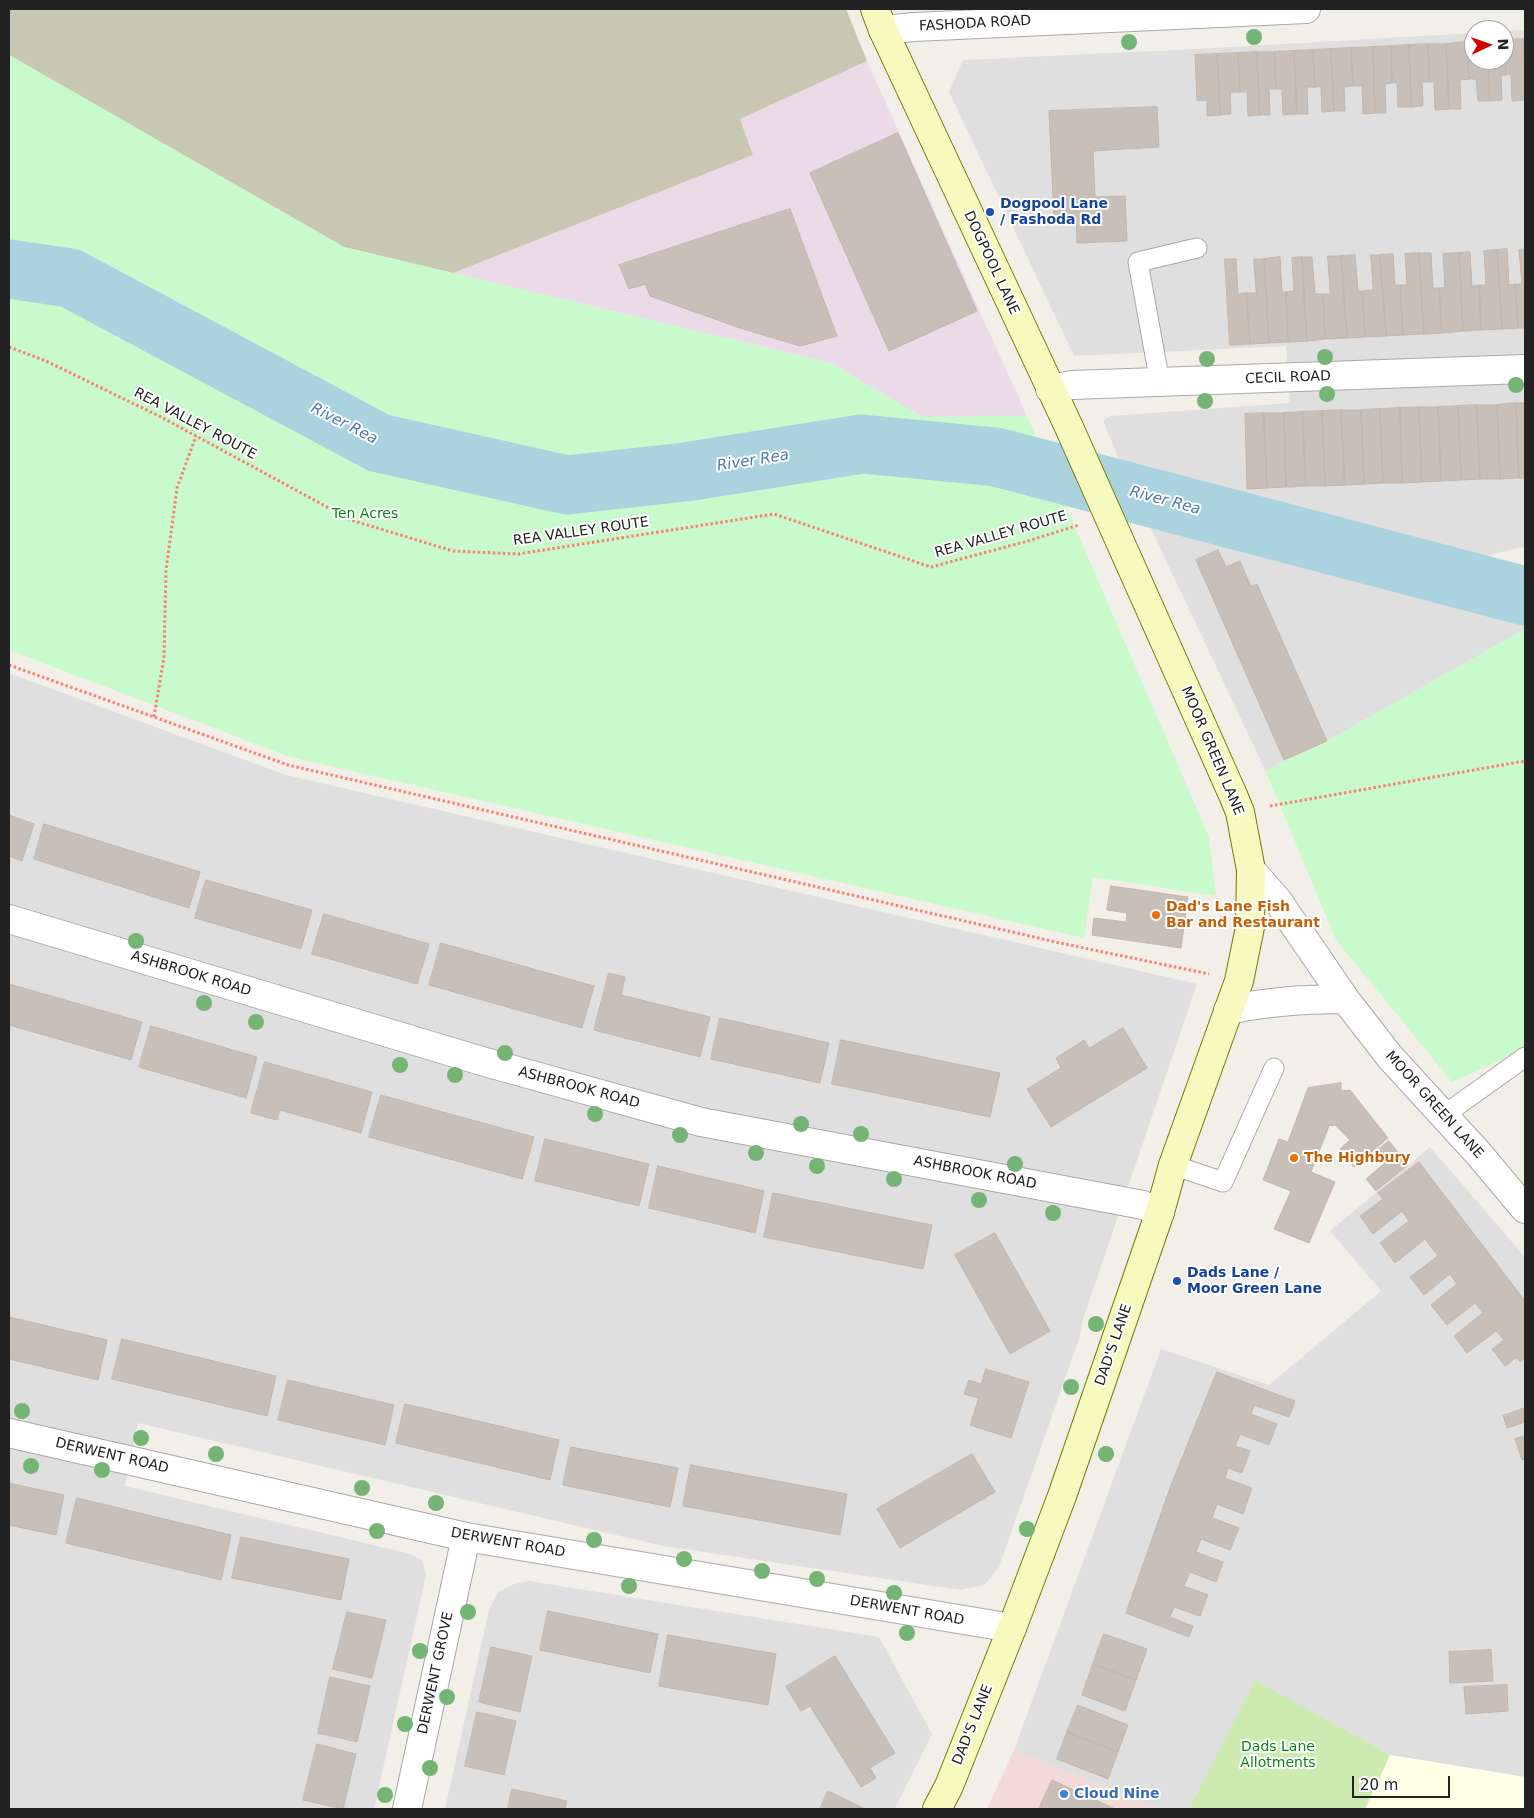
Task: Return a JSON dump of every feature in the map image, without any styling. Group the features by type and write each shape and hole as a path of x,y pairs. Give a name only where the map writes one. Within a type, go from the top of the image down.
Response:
{"street":[{"name":"FASHODA ROAD","path":"879,19 934,26 1306,9"},
{"name":"DOGPOOL LANE","path":"879,19 1068,425 1108,516"},
{"name":"CECIL ROAD","path":"1050,389 1072,385 1525,369"},
{"name":"MOOR GREEN LANE","path":"1108,516 1240,812 1251,870 1278,901 1344,999 1390,1057 1444,1115 1525,1209"},
{"name":"DAD'S LANE","path":"937,1809 949,1786 1062,1496 1160,1212 1172,1165 1239,981 1250,927 1251,870"},
{"name":"ASHBROOK ROAD","path":"9,919 485,1062 701,1122 1143,1205 1160,1212"},
{"path":"1228,1010 1246,1006 1344,999"},
{"name":"DERWENT ROAD","path":"9,1432 466,1537 1012,1628"},
{"name":"DERWENT GROVE","path":"407,1809 466,1537"}],"lane":[{"path":"1160,382 1138,262 1197,248"},
{"path":"1444,1115 1525,1057"},
{"path":"1172,1165 1223,1182 1274,1068"}],"path":[{"name":"REA VALLEY ROUTE","path":"9,347 46,361 196,436 351,520 453,551 518,554 774,514 931,567 1028,542 1108,516"},
{"path":"154,717 164,657 166,570 177,488 196,436"},
{"path":"9,665 288,765 1050,941 1239,981"},
{"path":"1240,812 1525,761"}],"shaded area":[{"path":"9,9 846,9 867,61 740,119 753,155 453,273 344,247 9,55"},
{"path":"1525,30 1525,547 1469,560 1336,530 1124,471 1103,421 1110,416 1290,403 1286,346 1074,356 949,92 963,60 1464,34 1464,70 1514,70 1514,31"},
{"path":"867,61 1027,416 922,417 831,363 453,273 753,155 740,119"},
{"path":"1144,514 1425,592 1525,613 1525,629 1327,741 1284,760 1266,772"},
{"path":"9,673 286,775 1197,984 1082,1322 1080,1336 999,1567 984,1585 961,1590 663,1546 138,1423 125,1486 407,1553 422,1560 426,1575 374,1809 9,1809"},
{"path":"1430,1147 1525,1257 1525,1777 1390,1755 1255,1681 1189,1809 1160,1809 1014,1750 1161,1349 1269,1385 1381,1291 1330,1231"},
{"path":"529,1581 879,1637 932,1734 895,1809 445,1809 489,1610 498,1592 514,1584"},
{"path":"1014,1750 1160,1809 987,1809"},
{"path":"1390,1755 1525,1777 1525,1809 1365,1809"}],"green space":[{"name":"Ten Acres","path":"9,55 344,247 831,363 922,417 1027,416 1209,837 1216,896 1093,877 1084,938 290,757 9,650"},
{"path":"1525,629 1525,1047 1512,1055 1452,1082 1336,940 1266,772 1284,760 1327,741"},
{"name":"Dads Lane Allotments","path":"1255,1680 1390,1755 1365,1809 1189,1809"}],"building":[{"path":"1524,39 1525,100 1512,101 1511,74 1506,75 1506,70 1514,70 1514,40"},
{"path":"1464,42 1464,70 1469,70 1469,79 1460,80 1461,109 1449,109 1446,44"},
{"path":"1428,44 1446,44 1449,109 1435,110 1434,81 1430,82"},
{"path":"1428,44 1430,82 1422,82 1423,106 1411,107 1409,45"},
{"path":"1409,45 1411,107 1398,107 1397,83 1392,83 1391,46"},
{"path":"1391,46 1392,83 1385,84 1386,113 1375,113 1373,47"},
{"path":"1373,47 1375,113 1363,114 1362,86 1353,86 1351,48"},
{"path":"1351,48 1353,86 1344,87 1345,111 1334,111 1331,49"},
{"path":"1331,49 1334,111 1322,112 1321,86 1315,87 1313,50"},
{"path":"1313,50 1315,87 1307,87 1308,114 1297,114 1294,51"},
{"path":"1294,51 1297,114 1283,115 1282,89 1276,89 1274,52"},
{"path":"1257,52 1274,52 1276,89 1269,89 1270,115 1260,115"},
{"path":"1257,52 1260,115 1248,116 1247,92 1240,92 1238,53"},
{"path":"1238,53 1240,92 1230,92 1231,114 1220,115 1217,54"},
{"path":"1217,54 1220,115 1207,116 1207,100 1197,101 1195,55"},
{"path":"1469,70 1488,70 1490,101 1478,101 1476,79 1469,79"},
{"path":"1488,70 1506,70 1506,75 1501,75 1502,100 1490,101"},
{"path":"1157,107 1159,147 1093,151 1095,197 1125,196 1127,241 1077,243 1076,218 1054,219 1049,111"},
{"path":"898,133 977,311 889,351 810,173"},
{"path":"790,209 837,336 800,346 740,328 650,296 645,284 629,289 619,265"},
{"path":"1507,249 1509,285 1515,284 1518,328 1502,329 1497,250"},
{"path":"1525,249 1525,328 1518,328 1515,284 1522,284 1519,250"},
{"path":"1497,250 1502,329 1481,330 1479,285 1486,285 1484,251"},
{"path":"1470,252 1472,286 1479,285 1481,330 1463,331 1459,253"},
{"path":"1419,253 1431,253 1433,288 1439,288 1442,333 1424,334"},
{"path":"1419,253 1424,334 1403,335 1400,285 1407,285 1405,254"},
{"path":"1459,253 1463,331 1442,333 1439,288 1445,287 1443,254"},
{"path":"1393,254 1395,285 1400,285 1403,335 1386,336 1380,255"},
{"path":"1355,255 1358,291 1362,291 1365,337 1347,338 1341,256"},
{"path":"1371,255 1380,255 1386,336 1365,337 1362,291 1373,290"},
{"path":"1328,256 1341,256 1347,338 1325,339 1323,294 1330,294"},
{"path":"1280,257 1282,292 1286,292 1288,342 1269,343 1264,259"},
{"path":"1302,257 1312,257 1315,294 1323,294 1325,339 1307,341"},
{"path":"1302,257 1307,341 1288,342 1286,292 1294,291 1292,258"},
{"path":"1225,259 1236,259 1238,294 1246,293 1250,344 1230,345"},
{"path":"1254,259 1264,259 1269,343 1250,344 1246,293 1256,293"},
{"path":"1516,403 1525,403 1525,478 1519,478"},
{"path":"1516,403 1519,478 1500,479 1497,405"},
{"path":"1477,405 1497,405 1500,479 1480,479"},
{"path":"1477,405 1480,479 1461,480 1458,406"},
{"path":"1458,406 1461,480 1441,481 1438,407"},
{"path":"1419,407 1438,407 1441,481 1422,482"},
{"path":"1419,407 1422,482 1402,483 1400,408"},
{"path":"1400,408 1402,483 1383,483 1380,409"},
{"path":"1380,409 1383,483 1364,484 1361,410"},
{"path":"1341,410 1361,410 1364,484 1345,485"},
{"path":"1341,410 1345,485 1325,486 1322,411"},
{"path":"1322,411 1325,486 1306,486 1302,412"},
{"path":"1302,412 1306,486 1286,487 1284,413"},
{"path":"1264,413 1284,413 1286,487 1267,488"},
{"path":"1264,413 1267,488 1247,489 1245,414"},
{"path":"1218,550 1226,567 1240,561 1251,587 1257,584 1327,741 1284,760 1196,560"},
{"path":"9,815 34,824 22,861 9,856"},
{"path":"44,824 200,872 189,908 34,859"},
{"path":"206,880 312,910 301,949 195,918"},
{"name":"Dad's Lane Fish Bar and Restaurant","path":"1111,886 1188,897 1181,948 1092,935 1094,918 1126,922 1127,913 1107,910"},
{"path":"324,914 429,944 417,984 312,954"},
{"path":"441,943 594,986 582,1028 429,985"},
{"path":"609,973 625,977 621,995 710,1017 700,1057 594,1030"},
{"path":"9,984 142,1022 131,1060 9,1025"},
{"path":"720,1018 829,1043 820,1083 711,1059"},
{"path":"151,1026 257,1057 246,1098 139,1067"},
{"path":"1123,1028 1147,1068 1051,1127 1027,1089 1061,1068 1056,1058 1084,1040 1089,1048"},
{"path":"841,1040 1000,1073 990,1117 832,1084"},
{"path":"265,1062 372,1092 361,1133 280,1110 277,1120 251,1113"},
{"name":"The Highbury","path":"1341,1083 1341,1091 1350,1090 1388,1138 1354,1167 1340,1149 1350,1140 1335,1125 1329,1126 1311,1172 1335,1182 1309,1243 1274,1229 1291,1191 1263,1180 1279,1139 1288,1142 1308,1088"},
{"path":"381,1095 534,1137 522,1179 369,1137"},
{"path":"545,1139 649,1164 639,1206 535,1181"},
{"path":"1389,1141 1408,1165 1376,1191 1366,1179 1385,1163 1375,1152"},
{"path":"1419,1162 1525,1301 1525,1358 1520,1362 1517,1357 1505,1366 1492,1349 1504,1340 1496,1331 1467,1353 1454,1336 1483,1313 1475,1303 1447,1325 1431,1305 1457,1284 1450,1274 1424,1295 1410,1277 1438,1256 1425,1239 1395,1263 1380,1243 1409,1221 1402,1211 1373,1234 1360,1216 1383,1199 1378,1193"},
{"path":"658,1166 764,1191 755,1233 649,1208"},
{"path":"773,1193 932,1225 923,1269 764,1237"},
{"path":"995,1233 1050,1331 1010,1354 955,1255"},
{"path":"9,1317 107,1340 98,1380 9,1359"},
{"path":"122,1339 276,1376 267,1416 112,1379"},
{"path":"986,1369 1029,1382 1011,1438 970,1425 979,1398 964,1394 969,1380 981,1384"},
{"path":"1217,1372 1295,1401 1289,1417 1254,1405 1251,1414 1277,1424 1269,1445 1240,1434 1235,1446 1250,1451 1242,1473 1228,1468 1225,1478 1252,1488 1243,1514 1217,1504 1212,1518 1239,1528 1230,1550 1201,1539 1196,1552 1223,1562 1216,1582 1190,1572 1184,1586 1208,1595 1200,1616 1174,1607 1170,1617 1193,1626 1189,1637 1126,1613 1170,1488"},
{"path":"288,1380 394,1405 385,1445 278,1420"},
{"path":"405,1404 559,1440 550,1480 396,1443"},
{"path":"1525,1408 1525,1422 1507,1428 1503,1416"},
{"path":"1525,1436 1525,1459 1522,1460 1515,1439"},
{"path":"571,1447 678,1468 670,1507 563,1485"},
{"path":"972,1454 995,1492 900,1548 877,1509"},
{"path":"691,1465 847,1494 840,1535 683,1506"},
{"path":"9,1483 64,1495 56,1535 9,1525"},
{"path":"77,1498 231,1535 221,1580 66,1543"},
{"path":"241,1537 349,1559 341,1600 232,1578"},
{"path":"548,1611 658,1634 650,1673 540,1650"},
{"path":"347,1612 386,1620 372,1678 333,1669"},
{"path":"1104,1634 1147,1649 1136,1680 1093,1664"},
{"path":"668,1635 776,1654 768,1705 659,1686"},
{"path":"491,1647 532,1656 520,1712 479,1702"},
{"path":"1491,1650 1493,1681 1450,1683 1449,1652"},
{"path":"835,1656 895,1753 870,1768 876,1778 861,1787 810,1706 801,1711 786,1687"},
{"path":"1093,1664 1136,1680 1125,1711 1082,1695"},
{"path":"330,1677 370,1686 357,1742 318,1733"},
{"path":"1507,1685 1508,1711 1466,1714 1464,1687"},
{"path":"1078,1705 1128,1725 1118,1752 1067,1732"},
{"path":"477,1712 516,1721 504,1775 465,1766"},
{"path":"1067,1732 1118,1752 1108,1779 1057,1759"},
{"path":"317,1744 356,1754 343,1809 303,1800"},
{"name":"Cloud Nine","path":"1052,1780 1113,1808 1039,1809"},
{"path":"512,1789 567,1801 565,1809 508,1809"},
{"path":"828,1791 865,1809 820,1809"}],"waterway":[{"name":"River Rea","path":"9,269 70,278 379,443 567,485 685,472 862,444 996,457 1525,596"}],"place":[{"name":"Dogpool Lane / Fashoda Rd","path":"990,212"},
{"name":"Dad's Lane Fish Bar and Restaurant","path":"1156,915"},
{"name":"The Highbury","path":"1294,1158"},
{"name":"Dads Lane / Moor Green Lane","path":"1177,1281"},
{"name":"Cloud Nine","path":"1064,1794"}]}
